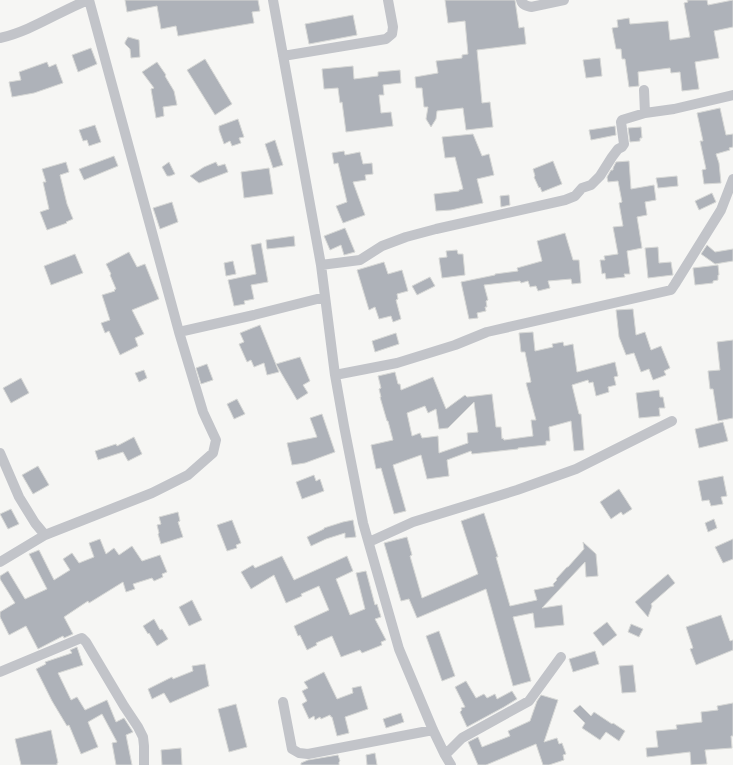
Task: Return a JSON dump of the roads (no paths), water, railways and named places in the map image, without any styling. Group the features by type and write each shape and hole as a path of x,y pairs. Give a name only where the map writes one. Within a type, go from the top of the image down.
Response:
{"street":[{"path":"0,38 10,36 45,21 77,4 88,0 202,412 216,440 213,453 188,475 152,493 45,535 0,562"},
{"path":"273,0 321,264 335,375 363,524 398,649 433,730 451,765"},
{"path":"283,56 386,39 392,34 393,27 388,0"},
{"path":"521,0 526,6 531,7 564,0"},
{"path":"644,90 644,113"},
{"path":"321,264 360,260 382,246 406,237 565,200 575,196 582,188 591,185 596,181 618,149 624,144 622,120 644,113 674,109 733,95"},
{"path":"335,375 397,363 455,345 487,332 670,290 721,210 733,179"},
{"path":"179,332 254,315 325,296"},
{"path":"368,542 413,522 517,490 576,469 672,421"},
{"path":"0,453 19,497 35,523 45,535"},
{"path":"0,672 79,639 84,639 138,727 144,746 144,765"},
{"path":"445,755 462,738 529,701 561,657"},
{"path":"283,702 292,749 299,753 308,754 433,730"}]}
